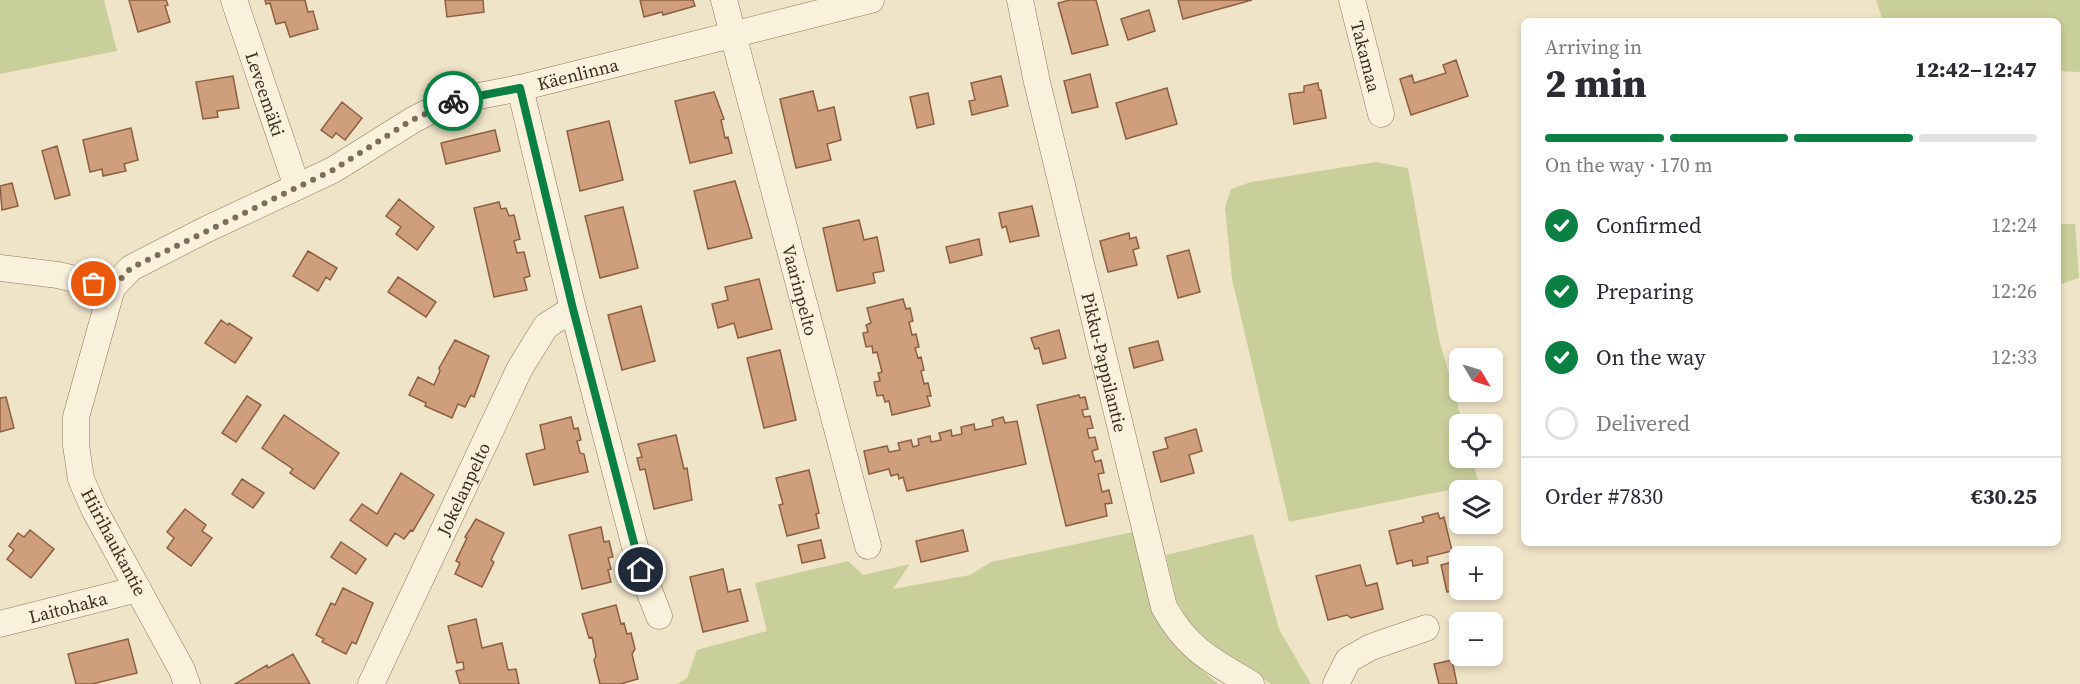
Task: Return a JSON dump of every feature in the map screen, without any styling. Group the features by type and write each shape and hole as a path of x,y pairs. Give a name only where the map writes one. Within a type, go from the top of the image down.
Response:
{"street":[{"name":"Leveemäki","path":"234,0 297,187"},
{"name":"Vaarinpelto","path":"724,0 868,546"},
{"name":"Käenlinna","path":"112,288 131,268 333,170 412,120 448,102 520,88 871,0"},
{"name":"Pikku-Pappilantie","path":"1020,0 1037,82 1164,608 1174,626 1188,642 1203,655 1251,684"},
{"name":"Takamaa","path":"1352,0 1382,114"},
{"path":"520,88 573,309 641,570 659,616"},
{"path":"0,268 58,275 112,288"},
{"name":"Hiirihaukantie","path":"112,288 76,417 76,445 81,479 94,509 182,670 187,684"},
{"name":"Jokelanpelto","path":"371,684 519,368 546,326 573,309"},
{"name":"Laitohaka","path":"0,624 138,589"},
{"path":"1336,684 1348,660 1371,647 1426,628"}],"green space":[{"path":"0,0 104,0 117,51 0,74"},
{"path":"1876,0 2080,0 2080,72 2061,71 2061,18 1882,18"},
{"path":"1376,162 1408,168 1439,339 1449,374 1449,402 1457,402 1460,414 1449,414 1449,468 1475,468 1478,480 1449,480 1449,490 1289,522 1232,279 1225,207 1231,189 1251,182"},
{"path":"2061,224 2075,224 2079,278 2061,284"},
{"path":"1133,532 1162,626 1177,648 1218,684 677,684 687,678 697,650 767,631 755,583 848,561 863,575 910,564 893,589 970,575 991,562"},
{"path":"1253,534 1279,629 1311,684 1271,684 1216,648 1190,624 1176,599 1166,555"}],"building":[{"path":"129,0 166,0 168,5 165,6 170,22 138,32"},
{"path":"265,0 305,0 308,12 313,11 318,29 290,37 285,22 276,24 270,3 266,4"},
{"path":"445,0 483,0 484,12 447,17"},
{"path":"640,0 693,0 695,6 663,15 662,12 644,17"},
{"path":"1070,0 1096,0 1108,45 1072,54 1058,3"},
{"path":"1178,0 1252,0 1183,19"},
{"path":"1149,10 1155,31 1128,40 1121,19"},
{"path":"1456,60 1468,96 1411,115 1400,79 1412,75 1414,83 1446,73 1443,65"},
{"path":"1090,74 1098,107 1072,113 1064,81"},
{"path":"233,76 239,108 217,111 218,117 203,119 196,82"},
{"path":"1001,76 1008,106 972,115 969,101 975,100 971,83"},
{"path":"1318,83 1326,118 1294,124 1289,94 1304,92 1304,86"},
{"path":"1167,88 1177,124 1126,139 1116,103"},
{"path":"813,91 818,111 834,107 841,140 827,144 831,160 796,168 780,99"},
{"path":"714,92 724,119 721,120 725,138 728,137 732,153 690,163 675,101"},
{"path":"928,93 934,124 917,128 910,97"},
{"path":"342,102 362,118 345,140 336,133 332,138 321,130"},
{"path":"609,121 623,180 580,191 567,131"},
{"path":"131,128 138,160 124,164 126,171 103,176 102,169 90,172 83,140"},
{"path":"495,130 500,151 446,164 441,143"},
{"path":"57,146 70,195 55,199 42,151"},
{"path":"735,181 752,238 708,249 694,191"},
{"path":"12,183 18,206 2,210 0,186"},
{"path":"399,199 434,227 417,250 396,234 401,227 386,216"},
{"path":"499,202 501,209 506,208 509,216 514,215 520,239 514,241 517,253 524,252 530,276 524,278 527,290 494,297 474,208"},
{"path":"1032,206 1039,236 1010,242 1006,226 1002,228 999,213"},
{"path":"623,207 638,268 600,278 585,216"},
{"path":"859,220 864,240 877,237 884,271 873,273 875,283 837,291 823,228"},
{"path":"1129,233 1130,239 1136,237 1139,248 1133,250 1137,265 1108,272 1100,241"},
{"path":"979,239 982,255 950,263 946,247"},
{"path":"1189,250 1200,292 1178,298 1167,256"},
{"path":"308,251 337,268 330,280 326,277 318,291 293,276"},
{"path":"398,277 436,302 426,317 388,292"},
{"path":"759,279 772,329 738,338 734,323 718,328 712,304 728,300 725,287"},
{"path":"903,299 906,309 910,308 913,321 909,322 912,335 916,334 919,347 915,348 918,358 921,357 924,384 928,383 931,396 927,396 930,406 892,415 889,401 885,402 883,395 877,396 874,382 880,381 878,373 882,372 877,352 873,353 872,346 866,347 863,333 868,332 866,325 871,323 867,308"},
{"path":"641,306 655,361 622,370 608,315"},
{"path":"221,320 252,338 235,363 205,343"},
{"path":"1059,330 1066,358 1043,364 1039,348 1035,349 1031,338"},
{"path":"455,340 489,356 474,397 471,395 465,407 458,404 452,418 425,406 426,403 409,395 418,377 434,385 440,371 439,368"},
{"path":"1158,341 1163,360 1134,368 1129,348"},
{"path":"780,350 796,420 764,428 747,358"},
{"path":"1079,395 1080,398 1085,397 1088,409 1082,410 1084,417 1090,416 1093,428 1087,429 1089,438 1095,437 1098,449 1092,451 1095,462 1101,460 1104,473 1098,474 1102,492 1109,490 1112,503 1105,504 1107,516 1066,526 1037,405"},
{"path":"247,396 261,405 236,442 222,433"},
{"path":"6,397 14,428 0,432 0,398"},
{"path":"284,415 339,453 314,489 290,473 293,469 262,448"},
{"path":"571,417 574,429 578,428 581,440 577,441 580,453 584,454 588,472 534,485 526,454 545,449 540,425"},
{"path":"1003,417 1005,423 1017,421 1026,464 907,491 903,477 899,479 898,474 891,476 889,469 869,474 864,451 887,446 889,452 900,450 898,443 911,440 913,447 919,445 918,439 930,436 931,442 941,440 939,433 951,430 952,436 962,434 961,427 974,424 975,430 993,426 992,420"},
{"path":"1196,429 1202,451 1189,455 1194,473 1161,482 1153,452 1168,448 1165,438"},
{"path":"676,435 684,469 687,468 692,500 654,509 645,469 640,470 637,458 642,457 638,444"},
{"path":"809,470 819,513 816,514 819,528 787,536 779,505 783,504 776,478"},
{"path":"401,473 434,495 413,531 411,530 404,539 395,533 387,546 350,520 362,504 377,514"},
{"path":"242,479 264,493 253,508 232,494"},
{"path":"185,509 206,525 202,531 212,538 191,566 167,548 174,538 167,532"},
{"path":"1438,513 1440,519 1444,517 1451,546 1449,552 1427,557 1428,563 1413,566 1412,560 1397,564 1389,531 1424,522 1422,517"},
{"path":"476,519 504,533 491,560 494,562 482,587 455,574 460,563 456,561 467,538 465,537"},
{"path":"601,527 604,542 609,541 613,557 608,558 611,582 582,589 569,535"},
{"path":"30,530 54,549 31,578 7,559 14,550 9,546 18,533 24,537"},
{"path":"963,530 968,551 921,562 916,541"},
{"path":"821,540 825,558 802,563 798,545"},
{"path":"341,542 366,559 356,574 331,557"},
{"path":"1449,563 1449,592 1447,592 1441,565"},
{"path":"1360,565 1366,586 1377,583 1383,609 1351,618 1347,615 1328,620 1316,576"},
{"path":"723,569 728,592 740,589 748,621 703,632 690,577"},
{"path":"343,588 373,603 356,644 352,642 346,654 322,642 324,639 316,635 331,603 335,605"},
{"path":"616,605 621,624 624,623 627,634 631,633 635,649 632,654 638,679 620,684 600,684 594,660 596,656 592,637 589,638 582,614"},
{"path":"476,619 482,648 502,643 508,670 516,669 519,684 460,684 456,671 464,669 463,662 457,663 448,626"},
{"path":"128,639 137,673 92,684 76,684 68,654"},
{"path":"293,654 310,684 235,684 267,665 268,668"},
{"path":"1449,661 1449,666 1453,666 1457,684 1439,684 1434,664"}],"way so far":[{"path":"94,284 112,288 131,268 205,230 333,170 412,120 453,101"}],"route":[{"path":"453,101 520,88 573,309 641,570"}]}
